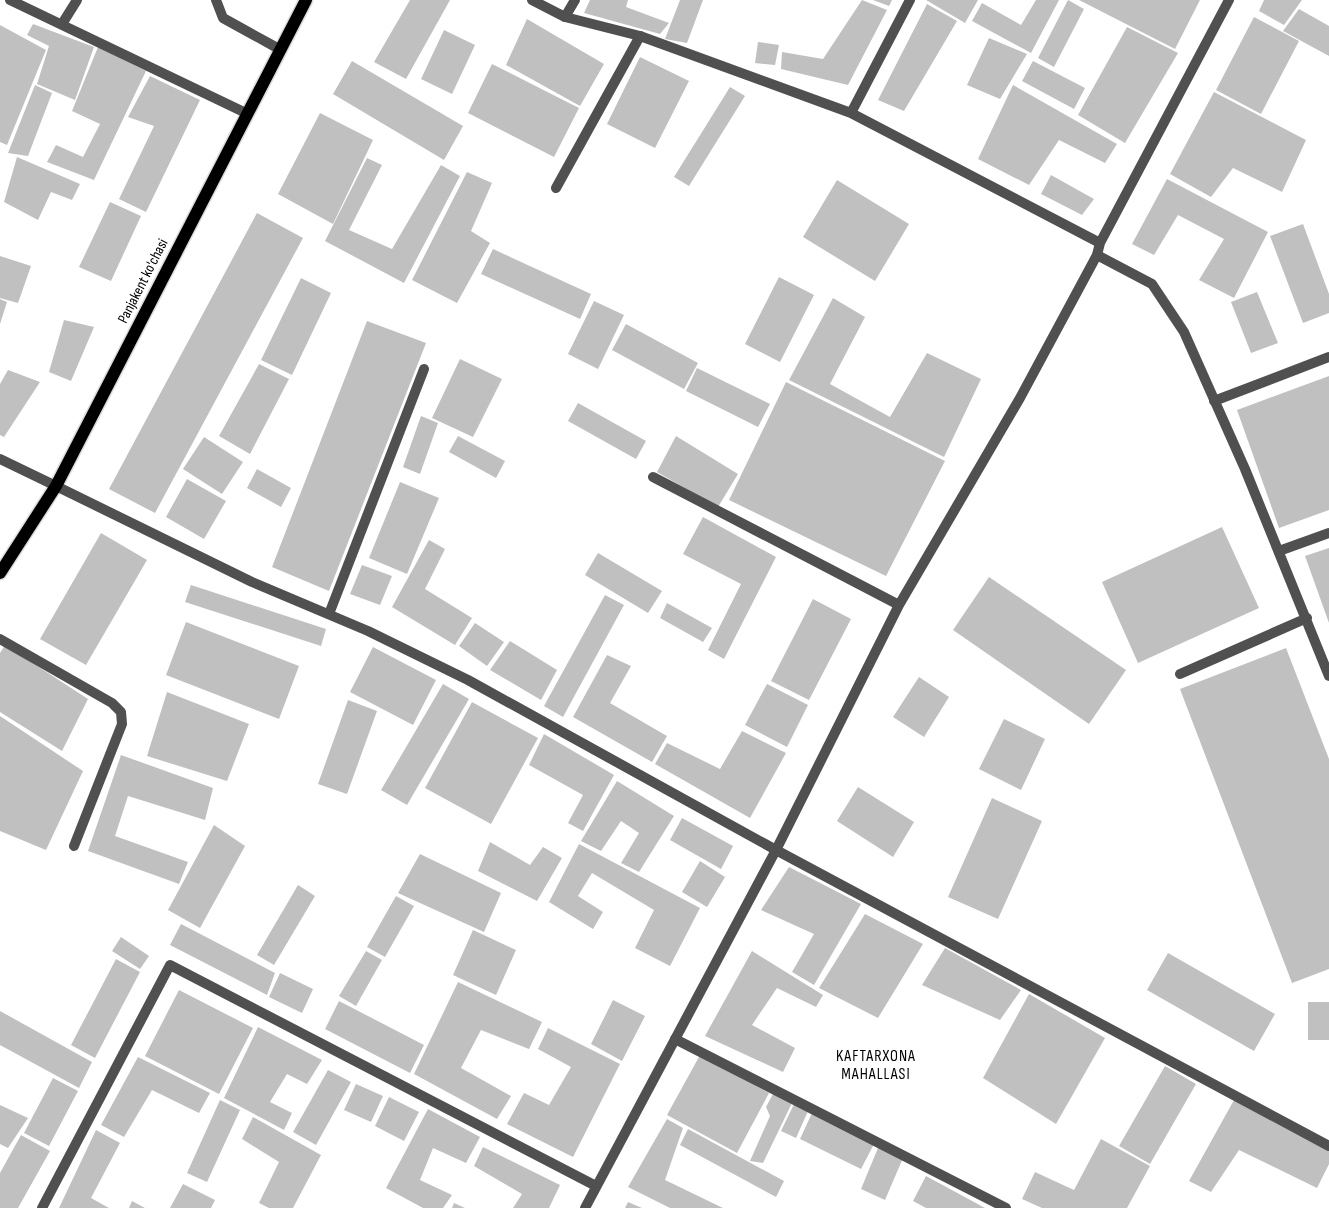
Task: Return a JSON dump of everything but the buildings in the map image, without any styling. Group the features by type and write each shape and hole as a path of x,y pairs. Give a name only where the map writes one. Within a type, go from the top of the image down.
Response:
{"main road":[{"name":"Panjakent ko'chasi","path":"0,573 56,486 306,0"}],"street":[{"path":"10,0 248,114"},
{"path":"62,24 77,0"},
{"path":"216,0 223,18 281,50"},
{"path":"532,0 565,17 640,36 850,113 1100,243"},
{"path":"565,17 575,0"},
{"path":"850,113 910,0"},
{"path":"585,1208 776,850 899,605 1020,398 1097,255 1100,243 1229,0"},
{"path":"556,188 640,36"},
{"path":"1097,255 1152,284 1184,332 1279,551 1329,676"},
{"path":"1214,401 1329,358"},
{"path":"329,614 424,369"},
{"path":"0,459 252,582 368,631 468,680 776,850 1329,1146"},
{"path":"653,477 899,605"},
{"path":"1279,551 1329,534"},
{"path":"1180,674 1306,618"},
{"path":"0,639 112,703 120,712 122,724 74,846"},
{"path":"42,1208 170,965 596,1186"},
{"path":"675,1039 1006,1208"}],"district":[{"name":"KAFTARXONA MAHALLASI","path":"876,1065"}]}
